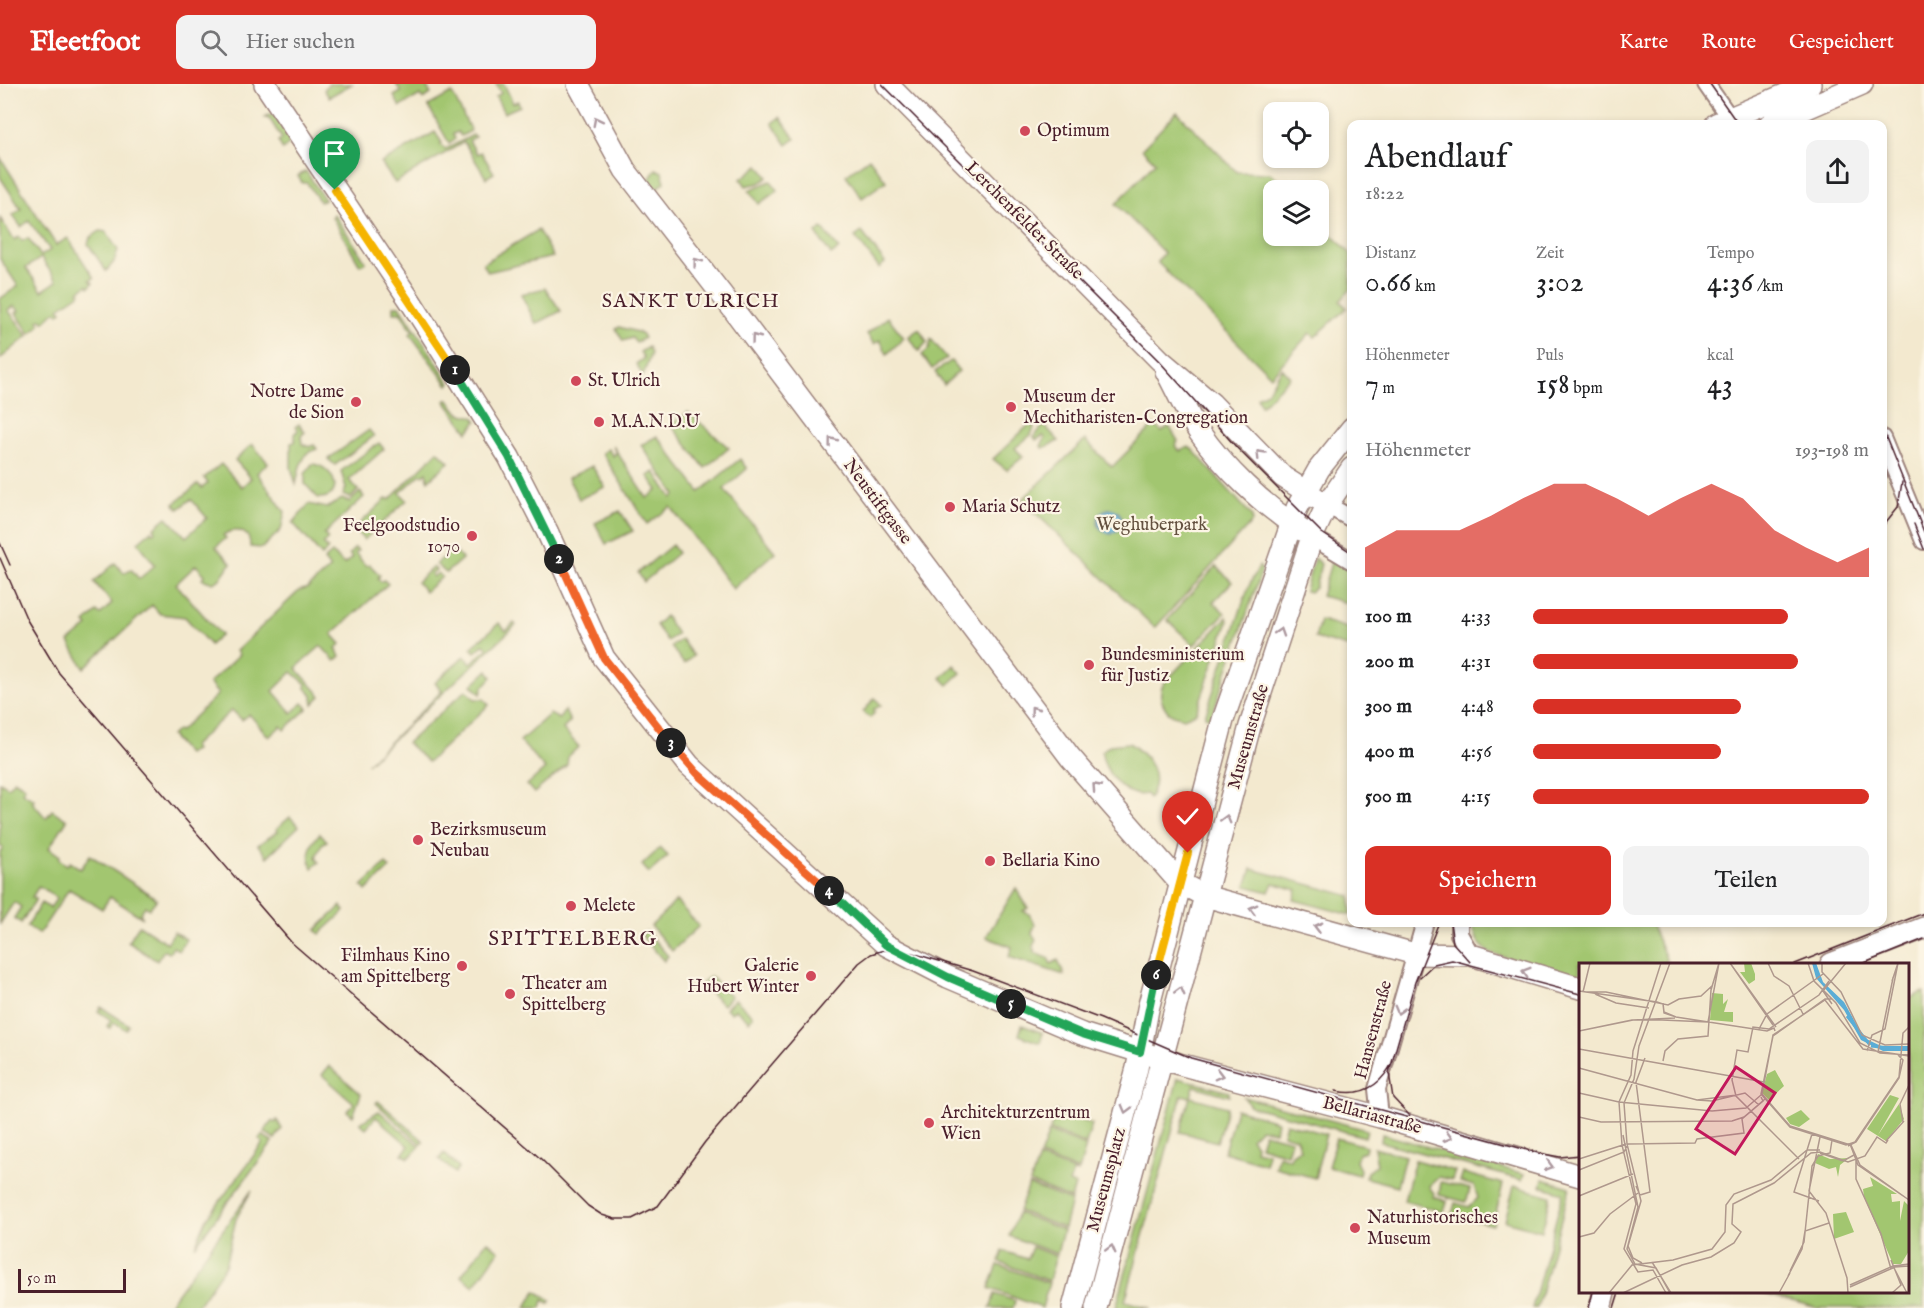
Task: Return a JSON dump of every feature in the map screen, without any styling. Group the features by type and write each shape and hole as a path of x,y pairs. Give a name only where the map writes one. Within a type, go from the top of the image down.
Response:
{"main road":[{"name":"Bellariastraße","path":"265,84 411,302 497,436 547,531 604,658 689,765 886,945 948,977 1082,1034 1163,1060 1380,1117 1579,1175"},
{"name":"Neustiftgasse","path":"578,84 625,170 733,309 1070,757 1180,883 1205,896 1415,954 1471,955 1579,987"},
{"name":"Lerchenfelder Straße","path":"887,84 1160,360 1212,404 1283,477 1327,505"},
{"path":"1731,120 1810,84"},
{"path":"1779,120 1862,84"},
{"name":"Lerchenfelder Straße","path":"1160,360 1199,432 1255,493 1312,537"},
{"name":"Museumstraße","path":"1140,1052 1148,1009 1223,720 1291,523 1304,492 1327,457 1347,434"},
{"name":"Museumstraße","path":"1163,1060 1250,726 1312,537 1327,505 1347,475"},
{"name":"Museumstraße","path":"1180,883 1194,940"},
{"path":"1834,963 1924,928"},
{"name":"Museumsplatz","path":"1072,1308 1140,1052"},
{"name":"Museumsplatz","path":"1095,1308 1163,1060"},
{"path":"1600,1308 1605,1293"}],"street":[{"path":"1706,84 1726,120"},
{"path":"1887,450 1924,541"},
{"path":"1327,505 1347,516"},
{"path":"1312,537 1347,558"},
{"name":"Hansenstraße","path":"1380,1117 1377,1089 1423,927"},
{"path":"1459,927 1459,934 1471,955"}],"green space":[{"path":"328,84 352,84 329,97 324,90"},
{"path":"396,84 425,84 431,94 423,99 420,95 400,107 394,96 401,92"},
{"path":"496,84 504,84 513,103 518,101 520,106 504,113 496,97 501,93"},
{"path":"452,93 471,131 461,136 458,132 453,134 455,139 449,143 428,106"},
{"path":"1177,112 1237,172 1270,173 1278,180 1263,180 1263,246 1329,246 1329,231 1347,250 1347,293 1340,301 1347,308 1315,337 1310,333 1271,376 1157,262 1164,253 1116,204 1155,162 1142,149"},
{"path":"274,114 292,140 283,150 278,141 282,139 269,118 265,117"},
{"path":"780,117 795,139 787,145 772,123"},
{"path":"435,132 442,143 440,145 446,149 473,135 475,137 469,141 477,154 481,152 494,173 486,178 464,142 395,183 381,163"},
{"path":"0,157 56,245 68,238 94,278 90,280 93,283 89,287 87,285 79,291 81,293 59,308 62,311 59,314 56,311 44,322 41,319 38,321 40,325 30,334 16,313 19,311 15,306 8,310 28,336 0,359 0,299 18,286 0,259 0,218 14,240 19,237 22,241 28,238 41,256 50,250 29,221 21,227 13,215 21,209 0,177","holes":["41,258 57,281 42,291 26,268"]},
{"path":"869,158 886,181 862,198 846,175"},
{"path":"759,165 768,177 760,183 746,186 741,179"},
{"path":"656,169 662,172 665,182 656,189 649,180"},
{"path":"306,171 325,200 320,202 307,183 302,183 298,176"},
{"path":"771,181 778,190 759,204 749,190"},
{"path":"334,214 366,262 360,265 332,217"},
{"path":"822,228 839,249 831,255 816,233"},
{"path":"538,230 553,257 488,272 483,263"},
{"path":"100,231 106,232 118,250 114,262 106,271 88,244 90,238"},
{"path":"862,232 885,263 879,268 855,237"},
{"path":"545,288 561,311 536,324 521,294"},
{"path":"394,306 400,306 450,383 448,385 410,334 413,331 400,312 394,312"},
{"path":"888,317 904,338 887,354 880,340 874,344 867,334"},
{"path":"619,327 641,333 644,338 636,343 632,338 623,341 616,329"},
{"path":"919,329 927,342 919,351 908,337"},
{"path":"931,339 947,358 932,369 922,355 929,349"},
{"path":"648,347 651,353 643,376 636,364 644,358 640,352"},
{"path":"951,361 959,371 944,385 935,372"},
{"path":"1282,368 1290,377 1261,406 1257,397 1267,392"},
{"path":"448,399 459,413 474,417 477,421 468,432 445,401"},
{"path":"688,412 729,448 705,468 671,425"},
{"path":"1031,423 1034,428 1031,435 1015,448 1023,457 1007,470 993,459"},
{"path":"299,424 305,432 301,436 302,444 309,447 314,445 317,449 307,453 300,466 296,484 291,468 291,443 295,442 295,434 298,430 296,426"},
{"path":"1044,425 1059,441 1043,448 1041,446 1045,438 1043,436 1036,440 1034,437"},
{"name":"Weghuberpark","path":"1154,425 1162,432 1169,426 1178,441 1175,446 1180,451 1189,447 1193,450 1252,516 1252,522 1155,628 1022,500 1085,440 1112,467"},
{"path":"369,430 374,436 335,465 328,459"},
{"path":"657,436 700,492 740,459 747,469 724,489 775,552 733,589 671,507 647,524 602,453 608,449 613,456 616,453 613,446 647,498 658,490 648,476 655,472 672,498 676,495 641,445"},
{"path":"379,443 384,449 349,480 358,490 351,498 343,495 346,488 341,471"},
{"path":"252,444 268,463 257,473 285,512 281,530 262,548 250,547 248,537 241,532 232,531 223,535 226,538 216,547 231,563 219,580 213,583 202,579 205,575 196,565 176,584 221,635 210,645 185,617 160,614 152,605 84,668 69,642 88,626 85,623 97,612 100,615 112,603 94,582 115,563 124,573 131,569 139,579 155,565 138,542 151,531 154,533 156,531 154,528 167,517 186,537 207,518 191,499 179,509 174,504 198,484 202,488 208,483 204,478 221,464 242,487 251,478 235,460"},
{"path":"438,451 449,462 428,481 427,472 421,474 400,493 407,500 364,540 354,529 387,498 389,500"},
{"path":"312,464 320,466 331,475 335,488 327,497 318,498 305,484 305,474"},
{"path":"592,466 605,487 579,499 568,478"},
{"path":"360,492 364,497 324,534 328,539 323,544 328,549 322,556 293,523 309,504 327,508 342,499 350,502"},
{"path":"620,511 633,531 606,544 595,523"},
{"path":"672,545 678,553 644,582 638,573"},
{"path":"355,548 358,551 355,553 366,566 369,564 380,575 378,578 381,582 384,580 388,584 332,634 341,644 336,648 340,657 335,661 321,646 296,668 321,696 313,704 312,695 305,687 306,684 292,672 273,691 292,713 303,703 308,708 284,730 281,726 269,737 249,714 242,720 232,710 193,746 195,750 187,754 171,736 177,730 180,731 218,694 209,683 239,655 236,651 299,591 308,588 330,568 324,560 332,553 344,564 352,558 349,554"},
{"path":"453,549 462,559 446,573 436,564"},
{"path":"1333,556 1347,564 1347,603 1321,596"},
{"path":"1314,558 1321,564 1315,588 1310,592 1305,591"},
{"path":"1216,566 1232,582 1213,602 1225,613 1194,645 1167,620"},
{"path":"1259,566 1262,570 1211,718 1205,716 1248,588"},
{"path":"433,567 436,570 431,574 433,577 438,573 442,577 425,592 417,582"},
{"path":"665,616 677,634 667,641 656,625"},
{"path":"1227,617 1228,621 1196,713 1184,718 1170,714 1161,699 1164,683"},
{"path":"1320,620 1347,628 1347,647 1315,638"},
{"path":"499,623 506,631 514,623 516,625 367,764 442,691 435,683 464,656 471,663 488,648 484,644 475,652 471,648"},
{"path":"681,639 693,656 684,664 671,647"},
{"path":"954,665 961,673 948,685 941,678"},
{"path":"488,670 492,677 483,687 481,694 472,685"},
{"path":"466,690 475,699 484,699 489,705 428,762 407,743"},
{"path":"875,698 881,705 873,710 875,712 870,718 863,712"},
{"path":"565,710 570,722 563,729 579,747 568,756 567,765 534,793 527,785 545,769 520,741 550,714 559,719"},
{"path":"1129,743 1143,754 1152,767 1155,782 1149,798 1146,794 1130,792 1123,788 1110,775 1103,759 1102,751 1110,745"},
{"path":"14,780 25,787 22,792 34,799 32,802 46,818 52,810 67,820 49,848 60,856 59,859 67,865 70,862 81,869 90,855 157,899 149,909 145,906 140,914 143,918 110,897 102,909 69,889 39,934 27,926 41,903 50,908 57,898 39,886 32,897 36,899 21,923 14,918 21,907 14,902 0,924 0,852 3,848 0,846 0,782 8,787"},
{"path":"290,817 299,826 267,857 258,845 278,831 276,829"},
{"path":"320,833 327,841 322,844 316,857 319,862 312,868 310,849"},
{"path":"660,848 668,856 649,873 642,865"},
{"path":"386,864 390,868 366,891 362,886"},
{"path":"1252,869 1347,895 1347,914 1294,900 1297,890 1273,883 1269,892 1246,886"},
{"path":"1016,888 1028,908 1023,911 1029,914 1035,925 1032,933 1036,940 1033,946 1035,953 1048,958 1051,964 1058,960 1064,975 1009,957 1012,947 986,937"},
{"path":"676,901 699,926 672,951 651,926"},
{"path":"341,906 345,911 320,934 316,930"},
{"path":"139,925 167,943 174,932 186,939 179,951 173,947 169,953 164,950 157,961 128,942"},
{"path":"1473,927 1653,927 1667,961 1663,963 1579,963 1579,977 1489,953 1478,942"},
{"path":"646,931 668,956 664,961 641,935"},
{"path":"710,976 731,996 723,1005 701,984"},
{"path":"1924,992 1924,1308 1818,1308 1761,1293 1909,1293 1909,999"},
{"path":"735,999 753,1016 749,1021 736,1009 731,1013 726,1008"},
{"path":"101,1007 129,1025 126,1030 114,1022 110,1028 107,1026 111,1020 98,1011"},
{"path":"1022,1025 1043,1033 1040,1043 1019,1035"},
{"path":"329,1066 361,1094 353,1116 347,1111 354,1103 322,1075"},
{"path":"1178,1078 1229,1092 1229,1096 1194,1086 1191,1097 1227,1107 1226,1112 1217,1142 1180,1132 1190,1097 1182,1095 1125,1301 1151,1308 1116,1308"},
{"path":"1244,1097 1367,1130 1365,1137 1250,1106"},
{"path":"378,1101 424,1141 421,1144 376,1103"},
{"path":"1236,1109 1277,1121 1275,1132 1261,1128 1251,1138 1256,1145 1255,1150 1268,1153 1265,1164 1224,1152"},
{"path":"379,1111 420,1146 409,1158 402,1154 409,1146 376,1117 366,1128 360,1123"},
{"path":"1056,1111 1092,1124 1086,1144 1050,1130"},
{"path":"277,1120 282,1129 275,1139 264,1132 272,1121 275,1123"},
{"path":"1286,1123 1326,1134 1315,1178 1275,1167 1278,1155 1290,1159 1292,1154 1300,1149 1296,1138 1283,1134"},
{"path":"1049,1132 1086,1146 1079,1171 1040,1156"},
{"path":"1264,1133 1291,1140 1287,1154 1260,1146"},
{"path":"1382,1134 1524,1174 1522,1180 1381,1142"},
{"path":"262,1135 273,1142 195,1246 206,1220 263,1143 259,1139"},
{"path":"1336,1138 1366,1146 1365,1151 1359,1154 1356,1160 1360,1170 1359,1175 1328,1167"},
{"path":"1374,1148 1405,1156 1397,1186 1366,1178 1367,1172 1377,1165"},
{"path":"444,1153 459,1168 455,1173 439,1159"},
{"path":"1039,1158 1079,1173 1073,1172 1069,1183 1075,1185 1071,1199 1030,1183"},
{"path":"1415,1160 1455,1171 1452,1180 1439,1177 1429,1186 1434,1194 1433,1197 1447,1201 1444,1212 1404,1201"},
{"path":"1463,1173 1503,1184 1493,1225 1452,1215 1455,1203 1469,1207 1478,1198 1474,1186 1460,1182"},
{"path":"1543,1179 1570,1187 1537,1308 1532,1308 1563,1193 1541,1186"},
{"path":"1441,1182 1470,1189 1466,1202 1439,1195"},
{"path":"1029,1185 1071,1201 1064,1228 1019,1211"},
{"path":"1514,1186 1551,1196 1542,1231 1505,1221"},
{"path":"252,1190 236,1219 225,1266 196,1308 166,1308"},
{"path":"1018,1213 1063,1230 1057,1254 1009,1236"},
{"path":"487,1241 499,1251 474,1286 461,1276"},
{"path":"1032,1247 1056,1256 1049,1281 999,1262 1003,1251 1027,1259"},
{"path":"998,1265 1049,1283 1042,1308 989,1288"},
{"path":"536,1291 551,1300 549,1303 543,1300 541,1308 525,1308"},
{"path":"995,1294 1015,1301 1013,1308 990,1308"}],"water":[{"path":"1110,509 1118,513 1122,521 1118,529 1110,533 1102,529 1098,521 1102,513"}],"tram line":[{"path":"882,84 1159,361 1237,448 1322,533 1347,550"},
{"path":"1710,84 1735,120"},
{"path":"1887,440 1924,532"},
{"path":"1887,521 1898,507 1902,482"},
{"path":"1914,524 1924,549"},
{"path":"0,543 10,565"},
{"path":"0,558 27,620 59,673 291,942 541,1159 588,1206 602,1215 615,1219 632,1219 658,1206 705,1142 859,963 871,954 884,950 912,953 973,971 1101,1019 1191,1058 1538,1153 1560,1157 1579,1155"},
{"path":"1798,963 1924,913"},
{"path":"1410,1116 1393,1098 1389,1073 1415,982 1437,927"},
{"path":"1451,927 1453,943 1470,962"},
{"path":"1864,963 1924,939"},
{"path":"1420,977 1434,964 1452,960 1579,994"},
{"path":"1336,1091 1355,1092 1370,1088 1383,1077 1393,1061"},
{"path":"1589,1308 1593,1293"},
{"path":"1614,1308 1619,1293"}],"place":[{"name":"Optimum","path":"1025,131"},
{"name":"St. Ulrich","path":"576,381"},
{"name":"Notre Dame de Sion","path":"356,402"},
{"name":"Museum der Mechitharisten-Congregation","path":"1011,407"},
{"name":"M.A.N.D.U","path":"599,422"},
{"name":"Maria Schutz","path":"950,507"},
{"name":"Feelgoodstudio 1070","path":"472,536"},
{"name":"Bundesministerium für Justiz","path":"1089,665"},
{"name":"Bezirksmuseum Neubau","path":"418,840"},
{"name":"Bellaria Kino","path":"990,861"},
{"name":"Melete","path":"571,906"},
{"name":"Filmhaus Kino am Spittelberg","path":"462,966"},
{"name":"Galerie Hubert Winter","path":"811,976"},
{"name":"Theater am Spittelberg","path":"510,994"},
{"name":"Architekturzentrum Wien","path":"929,1123"},
{"name":"Naturhistorisches Museum","path":"1355,1228"}],"district":[{"name":"SANKT ULRICH","path":"691,301"},
{"name":"SPITTELBERG","path":"573,939"}],"route":[{"path":"335,190 411,302 509,457 547,531 604,658 689,765 886,945 948,977 1082,1034 1140,1052 1148,1009 1188,853"}]}
